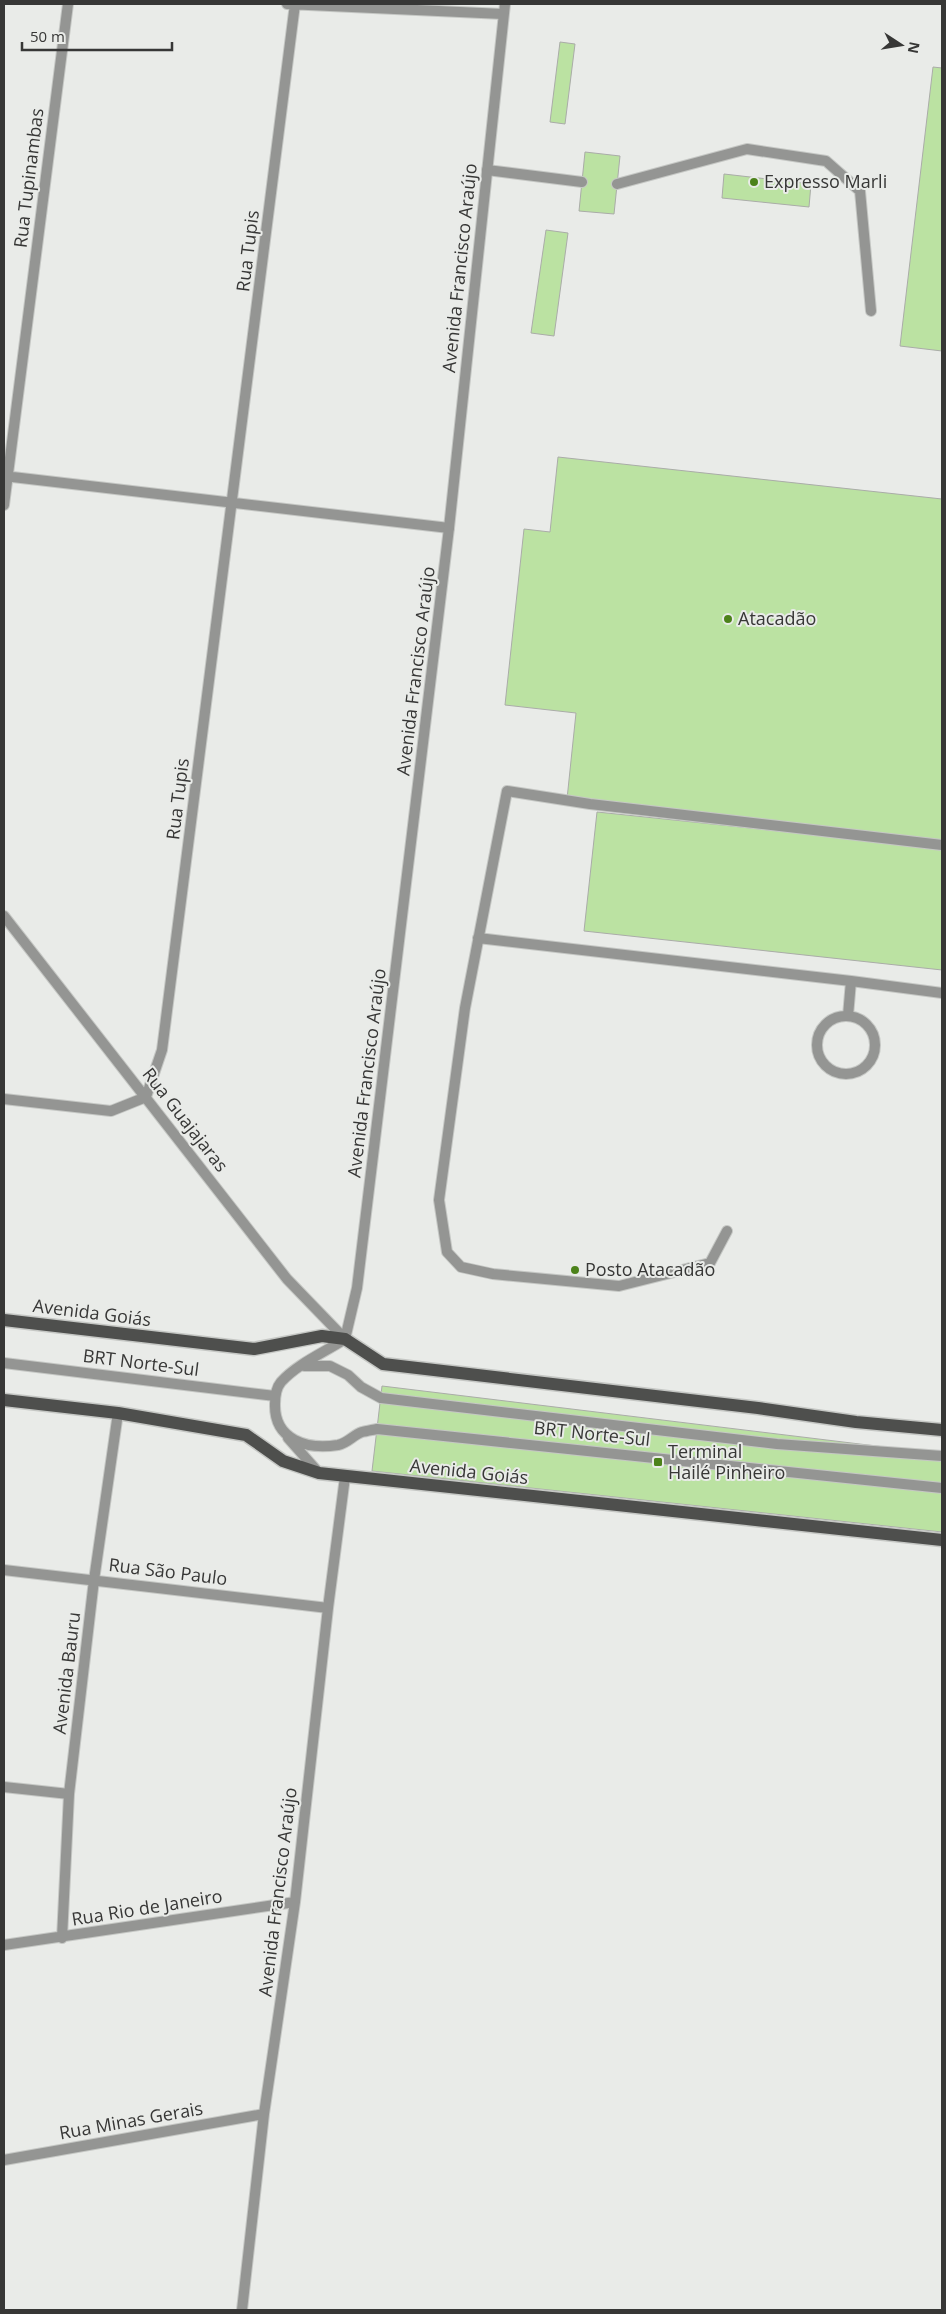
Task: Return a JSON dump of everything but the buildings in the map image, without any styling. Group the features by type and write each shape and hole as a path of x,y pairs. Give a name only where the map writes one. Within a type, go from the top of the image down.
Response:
{"main road":[{"name":"Avenida Goiás","path":"4,1320 254,1349 322,1336 345,1339 383,1364 758,1408 856,1422 942,1430"},
{"name":"Avenida Goiás","path":"4,1400 118,1413 251,1436 283,1462 319,1473 345,1477 942,1540"}],"street":[{"name":"Rua Tupinambas","path":"4,505 6,477 68,4"},
{"path":"287,4 504,9"},
{"name":"Rua Tupis","path":"146,1097 162,1050 295,4"},
{"name":"Avenida Francisco Araújo","path":"345,1339 357,1288 449,528 504,9"},
{"path":"618,184 747,149 826,161 860,191 870,311"},
{"path":"487,170 582,182"},
{"path":"6,477 449,528"},
{"path":"727,1231 710,1263 619,1286 493,1274 461,1268 447,1252 439,1200 465,1008 507,792 600,805 942,845"},
{"name":"Rua Guajajaras","path":"4,916 287,1279 345,1339"},
{"path":"478,938 942,992"},
{"path":"848,1016 851,981"},
{"path":"848,1016 859,1019 868,1027 874,1036 874,1048 872,1059 864,1068 854,1074 843,1075 832,1071 823,1064 818,1054 816,1043 820,1032 827,1023 837,1017 848,1016"},
{"path":"4,1099 111,1111 146,1097"},
{"path":"319,1473 278,1426 275,1416 275,1396 280,1384 290,1374 345,1339"},
{"name":"BRT Norte-Sul","path":"4,1363 275,1396"},
{"name":"BRT Norte-Sul","path":"303,1366 330,1366 348,1375 361,1388 381,1398 778,1444 942,1456"},
{"name":"Avenida Bauru","path":"62,1938 69,1794 94,1580 118,1413"},
{"name":"BRT Norte-Sul","path":"284,1433 303,1443 339,1445 350,1441 360,1432 377,1430 942,1488"},
{"name":"Avenida Francisco Araújo","path":"242,2310 264,2114 295,1902 328,1608 345,1477"},
{"name":"Rua São Paulo","path":"4,1570 328,1608"},
{"path":"4,1787 69,1794"},
{"name":"Rua Rio de Janeiro","path":"4,1945 62,1938 295,1902"},
{"name":"Rua Minas Gerais","path":"4,2160 264,2114"}],"place":[{"name":"Expresso Marli","path":"754,182"},
{"name":"Atacadão","path":"728,619"},
{"name":"Posto Atacadão","path":"575,1270"},
{"name":"Terminal Hailé Pinheiro","path":"658,1462"}]}
